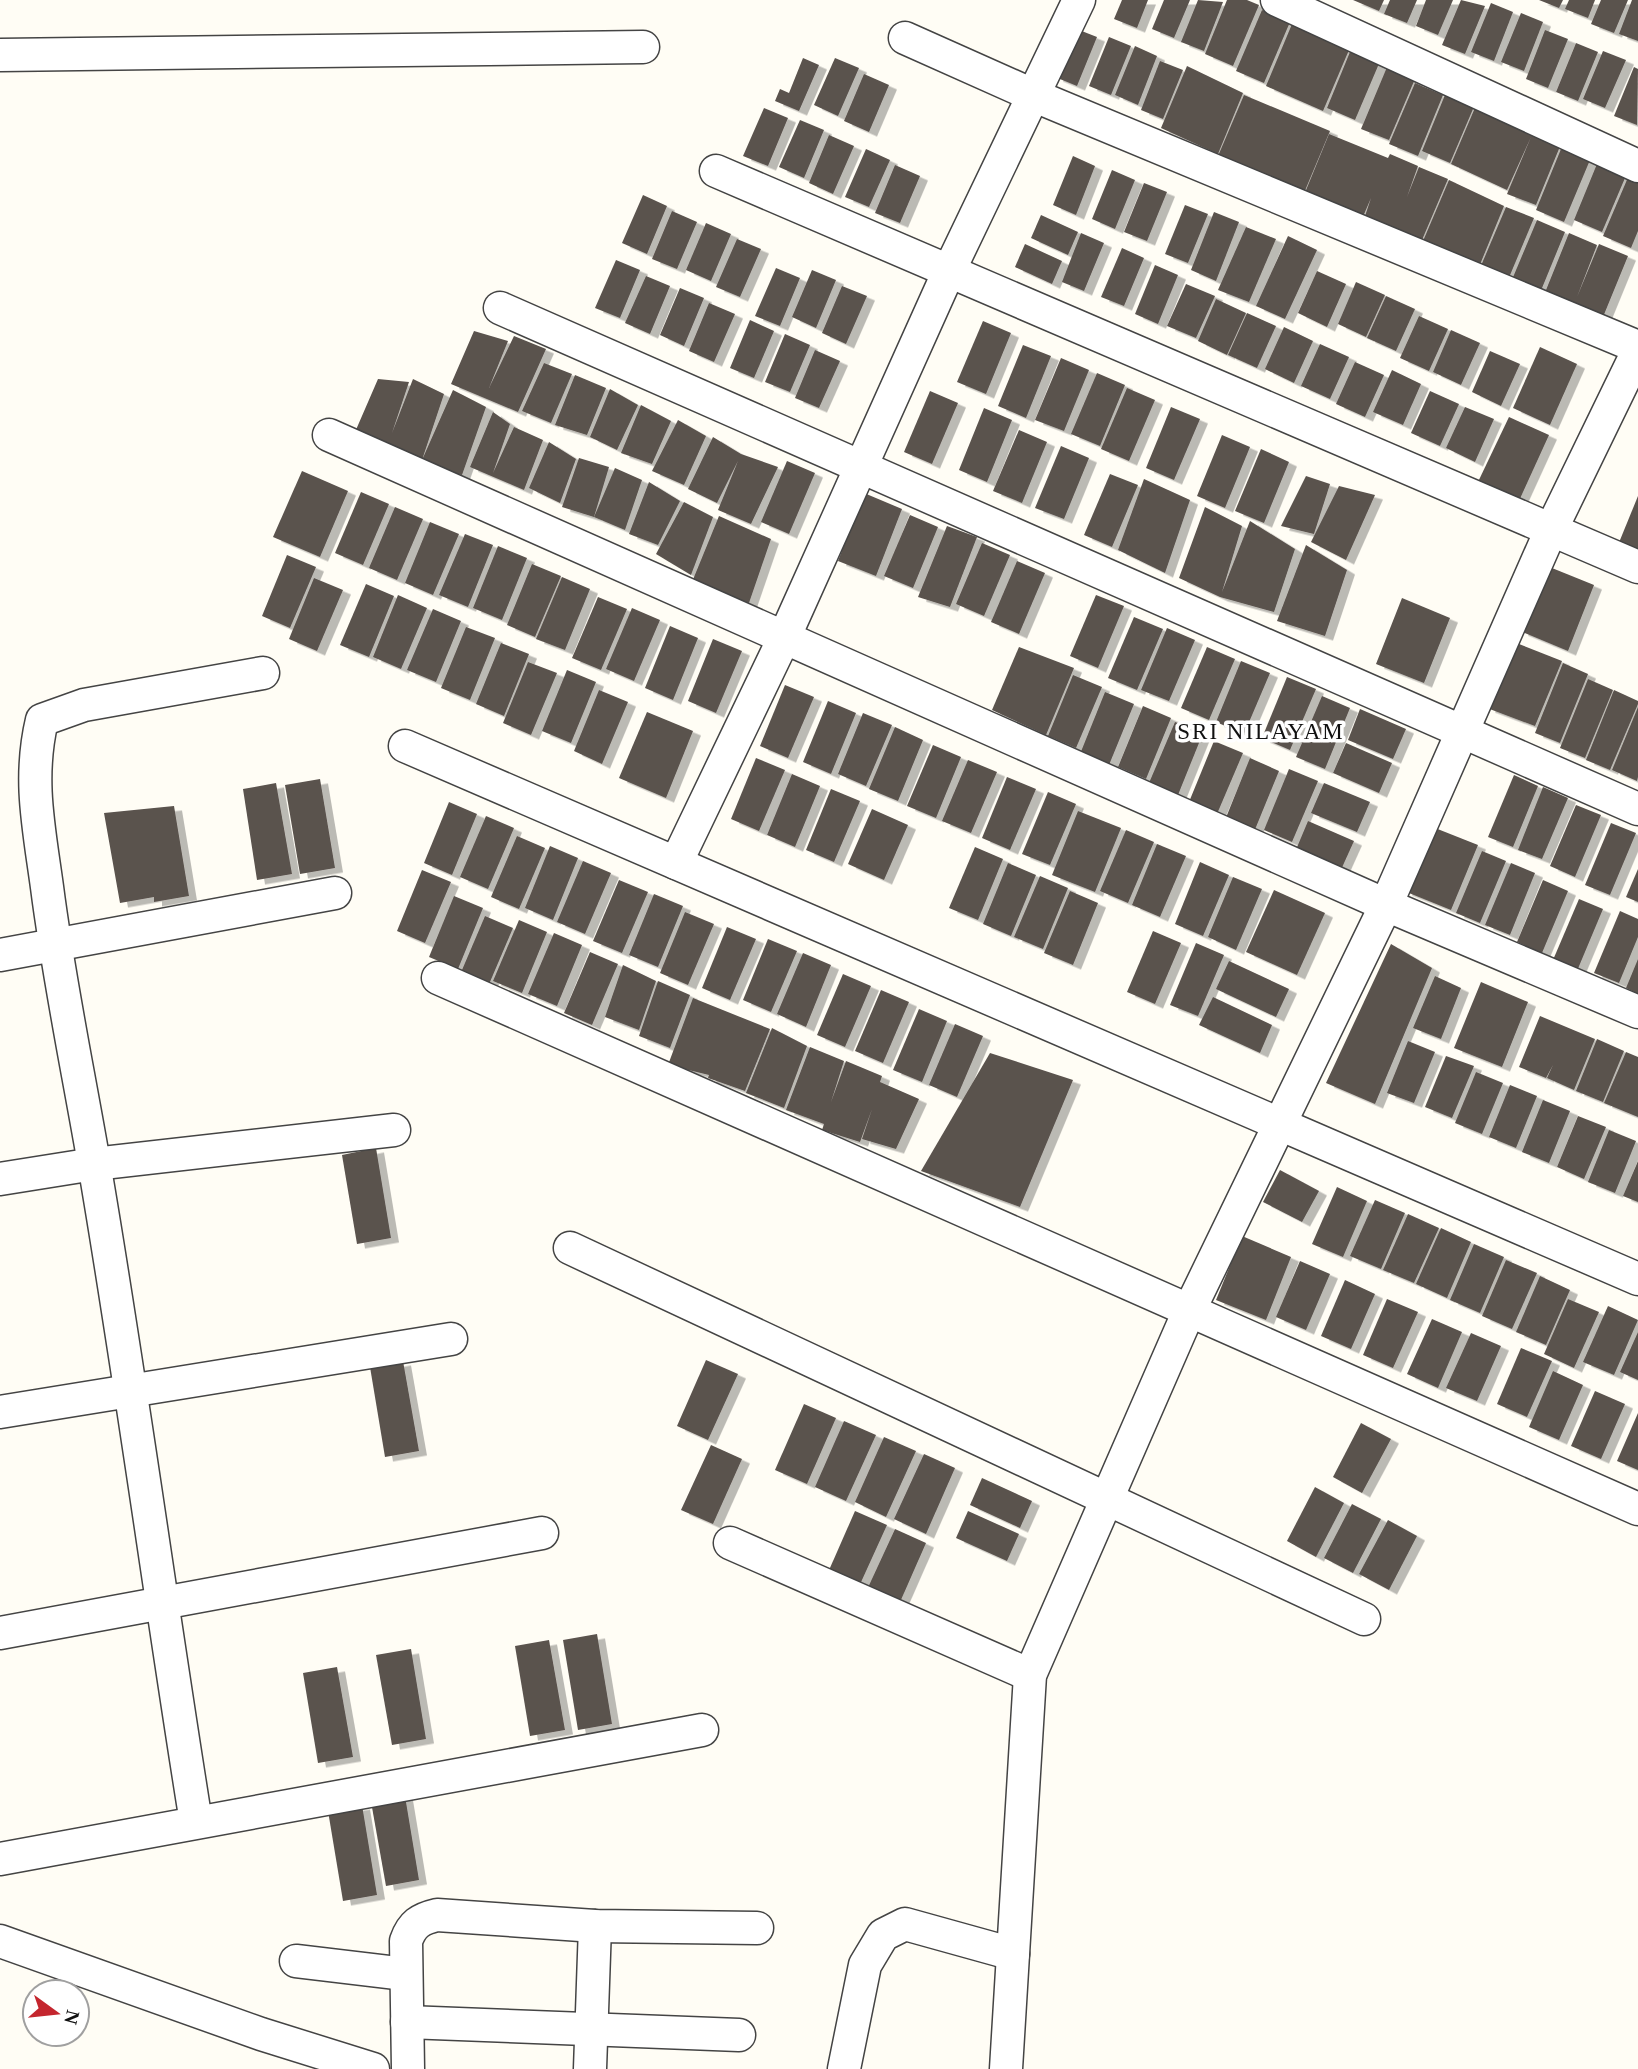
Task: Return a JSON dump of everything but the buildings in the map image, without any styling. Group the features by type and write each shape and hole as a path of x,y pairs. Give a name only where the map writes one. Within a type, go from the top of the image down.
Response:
{"street":[{"path":"676,863 784,638 948,271 1035,96 1079,0"},
{"path":"1277,0 1638,166"},
{"path":"905,38 1035,96 1638,349 1551,530 1385,905 1189,1311 1030,1675 1006,2069"},
{"path":"0,55 643,47"},
{"path":"716,171 1638,567"},
{"path":"500,308 1638,810"},
{"path":"329,435 1385,905 1638,1012"},
{"path":"196,1822 160,1603 133,1391 55,946 33,789 34,753 42,720 84,705 263,673"},
{"path":"405,746 1638,1279"},
{"path":"0,955 335,893"},
{"path":"438,978 1638,1509"},
{"path":"0,1179 94,1164 394,1130"},
{"path":"569,1248 1363,1619"},
{"path":"0,1412 451,1339"},
{"path":"0,1633 542,1533"},
{"path":"730,1543 1030,1675"},
{"path":"0,1859 702,1730"},
{"path":"408,2069 406,1941 410,1930 420,1919 438,1915 595,1926 757,1928"},
{"path":"844,2069 865,1965 883,1935 905,1924 1013,1954"},
{"path":"590,2069 595,1926"},
{"path":"0,1941 261,2034 373,2069"},
{"path":"296,1961 405,1974"},
{"path":"407,2022 739,2035"}],"district":[{"name":"SRI NILAYAM","path":"1261,731"}]}
